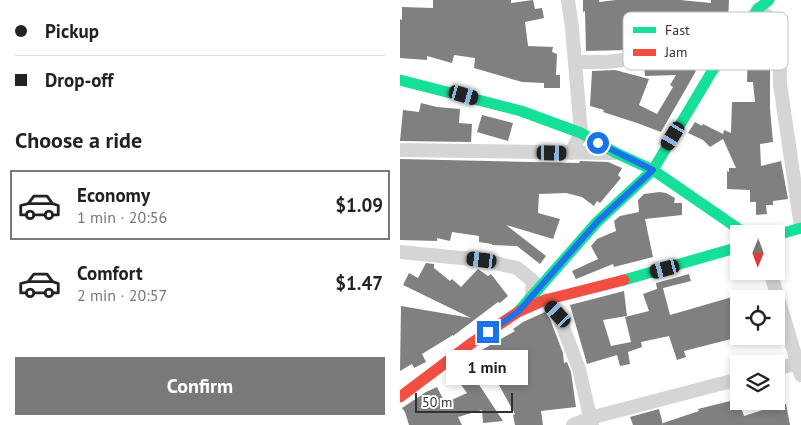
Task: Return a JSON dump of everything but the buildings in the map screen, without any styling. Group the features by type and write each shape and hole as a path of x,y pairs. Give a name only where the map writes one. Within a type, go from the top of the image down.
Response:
{"street":[{"path":"568,0 581,133 571,153"},
{"path":"575,62 623,60"},
{"path":"400,396 458,353 539,298 597,222 653,170 713,70"},
{"path":"779,70 801,228 785,232"},
{"path":"400,80 521,111 581,133 616,153 653,170 733,225"},
{"path":"400,150 616,153"},
{"path":"539,298 665,269 730,250"},
{"path":"400,252 482,260 518,268 533,281 539,298 558,314 579,368 591,422"},
{"path":"773,280 800,369 785,369"},
{"path":"573,425 591,422 730,382"}],"traffic: fast":[{"path":"756,12 769,0"},
{"path":"518,312 597,222 653,170 713,70"},
{"path":"400,80 521,111 581,133 616,153 653,170 733,225"},
{"path":"785,232 801,228"},
{"path":"624,280 730,250"}],"traffic: jam":[{"path":"400,397 473,342 518,312 545,300 624,280"}],"route":[{"path":"488,332 518,312 597,222 653,170 598,143"}]}
